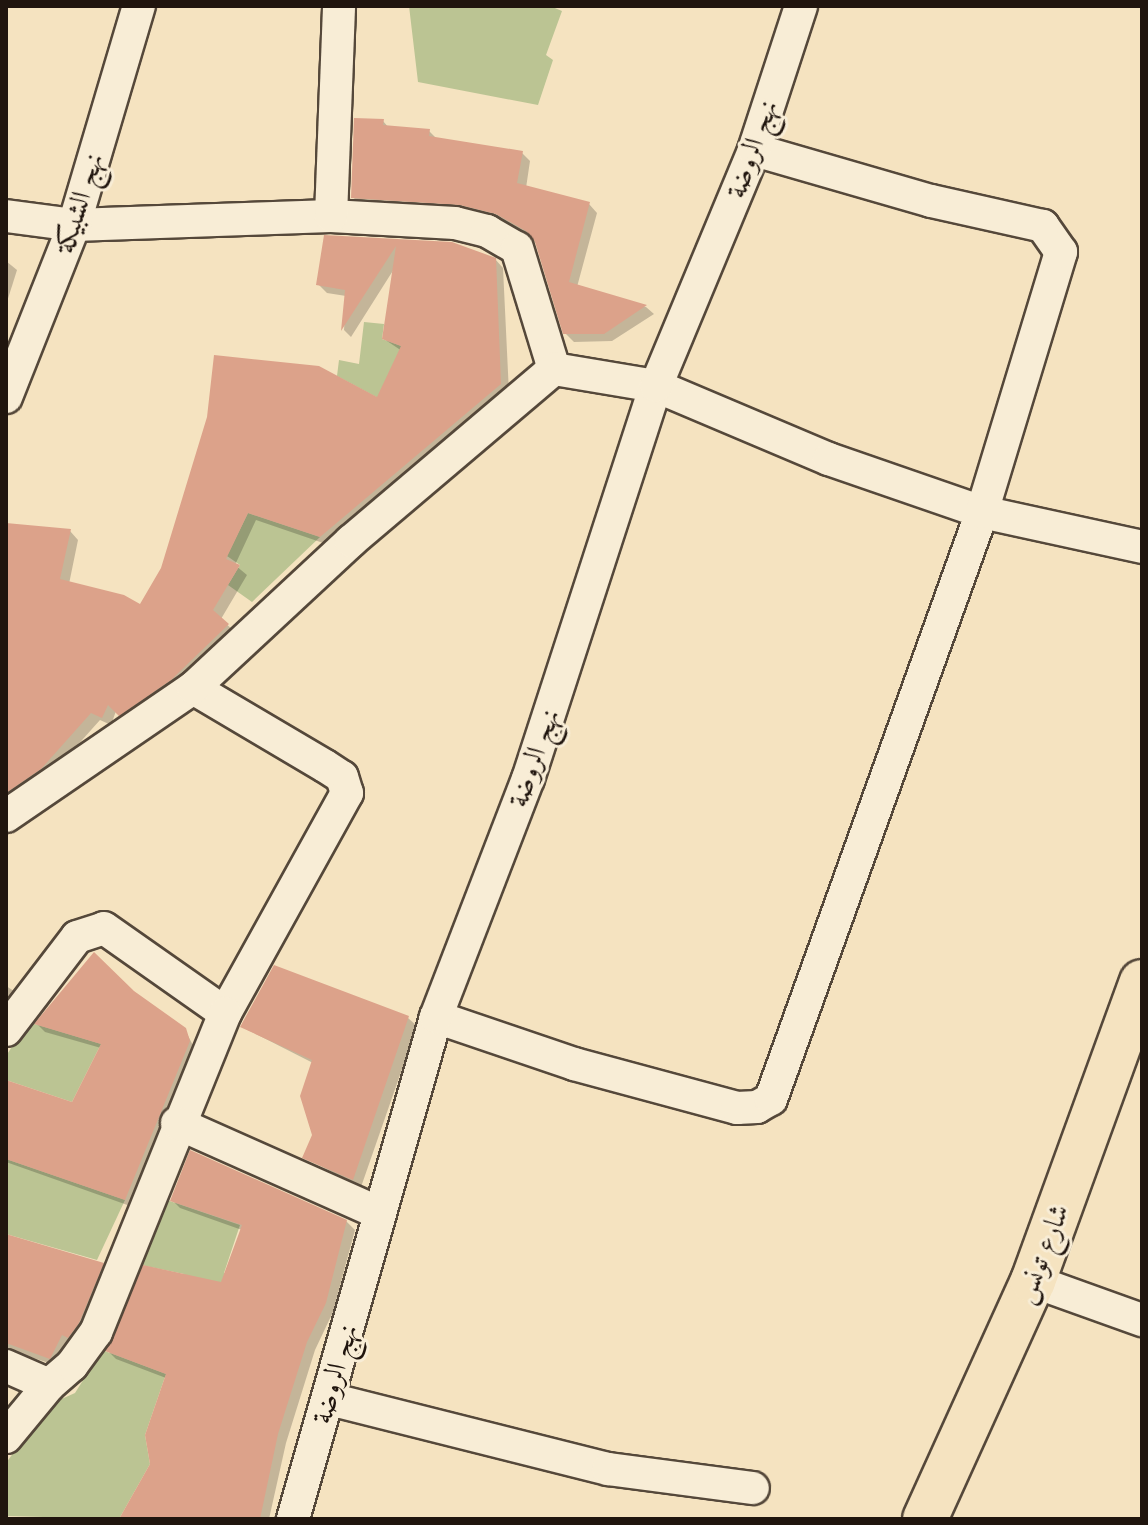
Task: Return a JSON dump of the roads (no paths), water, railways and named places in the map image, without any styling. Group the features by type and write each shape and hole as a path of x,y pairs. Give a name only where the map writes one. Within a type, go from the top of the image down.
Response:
{"main road":[{"name":"شارع تونس","path":"925,1519 1033,1281 1142,982"}],"street":[{"name":"نهج الشبيكة","path":"6,397 74,225 139,6"},
{"path":"331,216 339,6"},
{"name":"نهج الروضة","path":"293,1519 436,1017 528,779 656,386 754,150 801,6"},
{"path":"436,1017 574,1064 737,1108 757,1107 771,1099 982,512 1061,252 1055,239 1043,226 931,201 754,150"},
{"path":"6,216 74,225 331,216 455,223 510,240 520,255 554,369"},
{"path":"6,816 193,688 351,541 554,369 656,386 829,459 982,512 1142,547"},
{"path":"6,1437 49,1385 72,1365 96,1332 177,1123 225,1013 344,808 347,793 342,777 193,688"},
{"path":"6,1030 77,937 104,928 225,1013"},
{"path":"177,1123 379,1213"},
{"path":"1033,1281 1142,1320"},
{"path":"6,1366 49,1385"},
{"path":"329,1399 608,1469 753,1488"}]}
